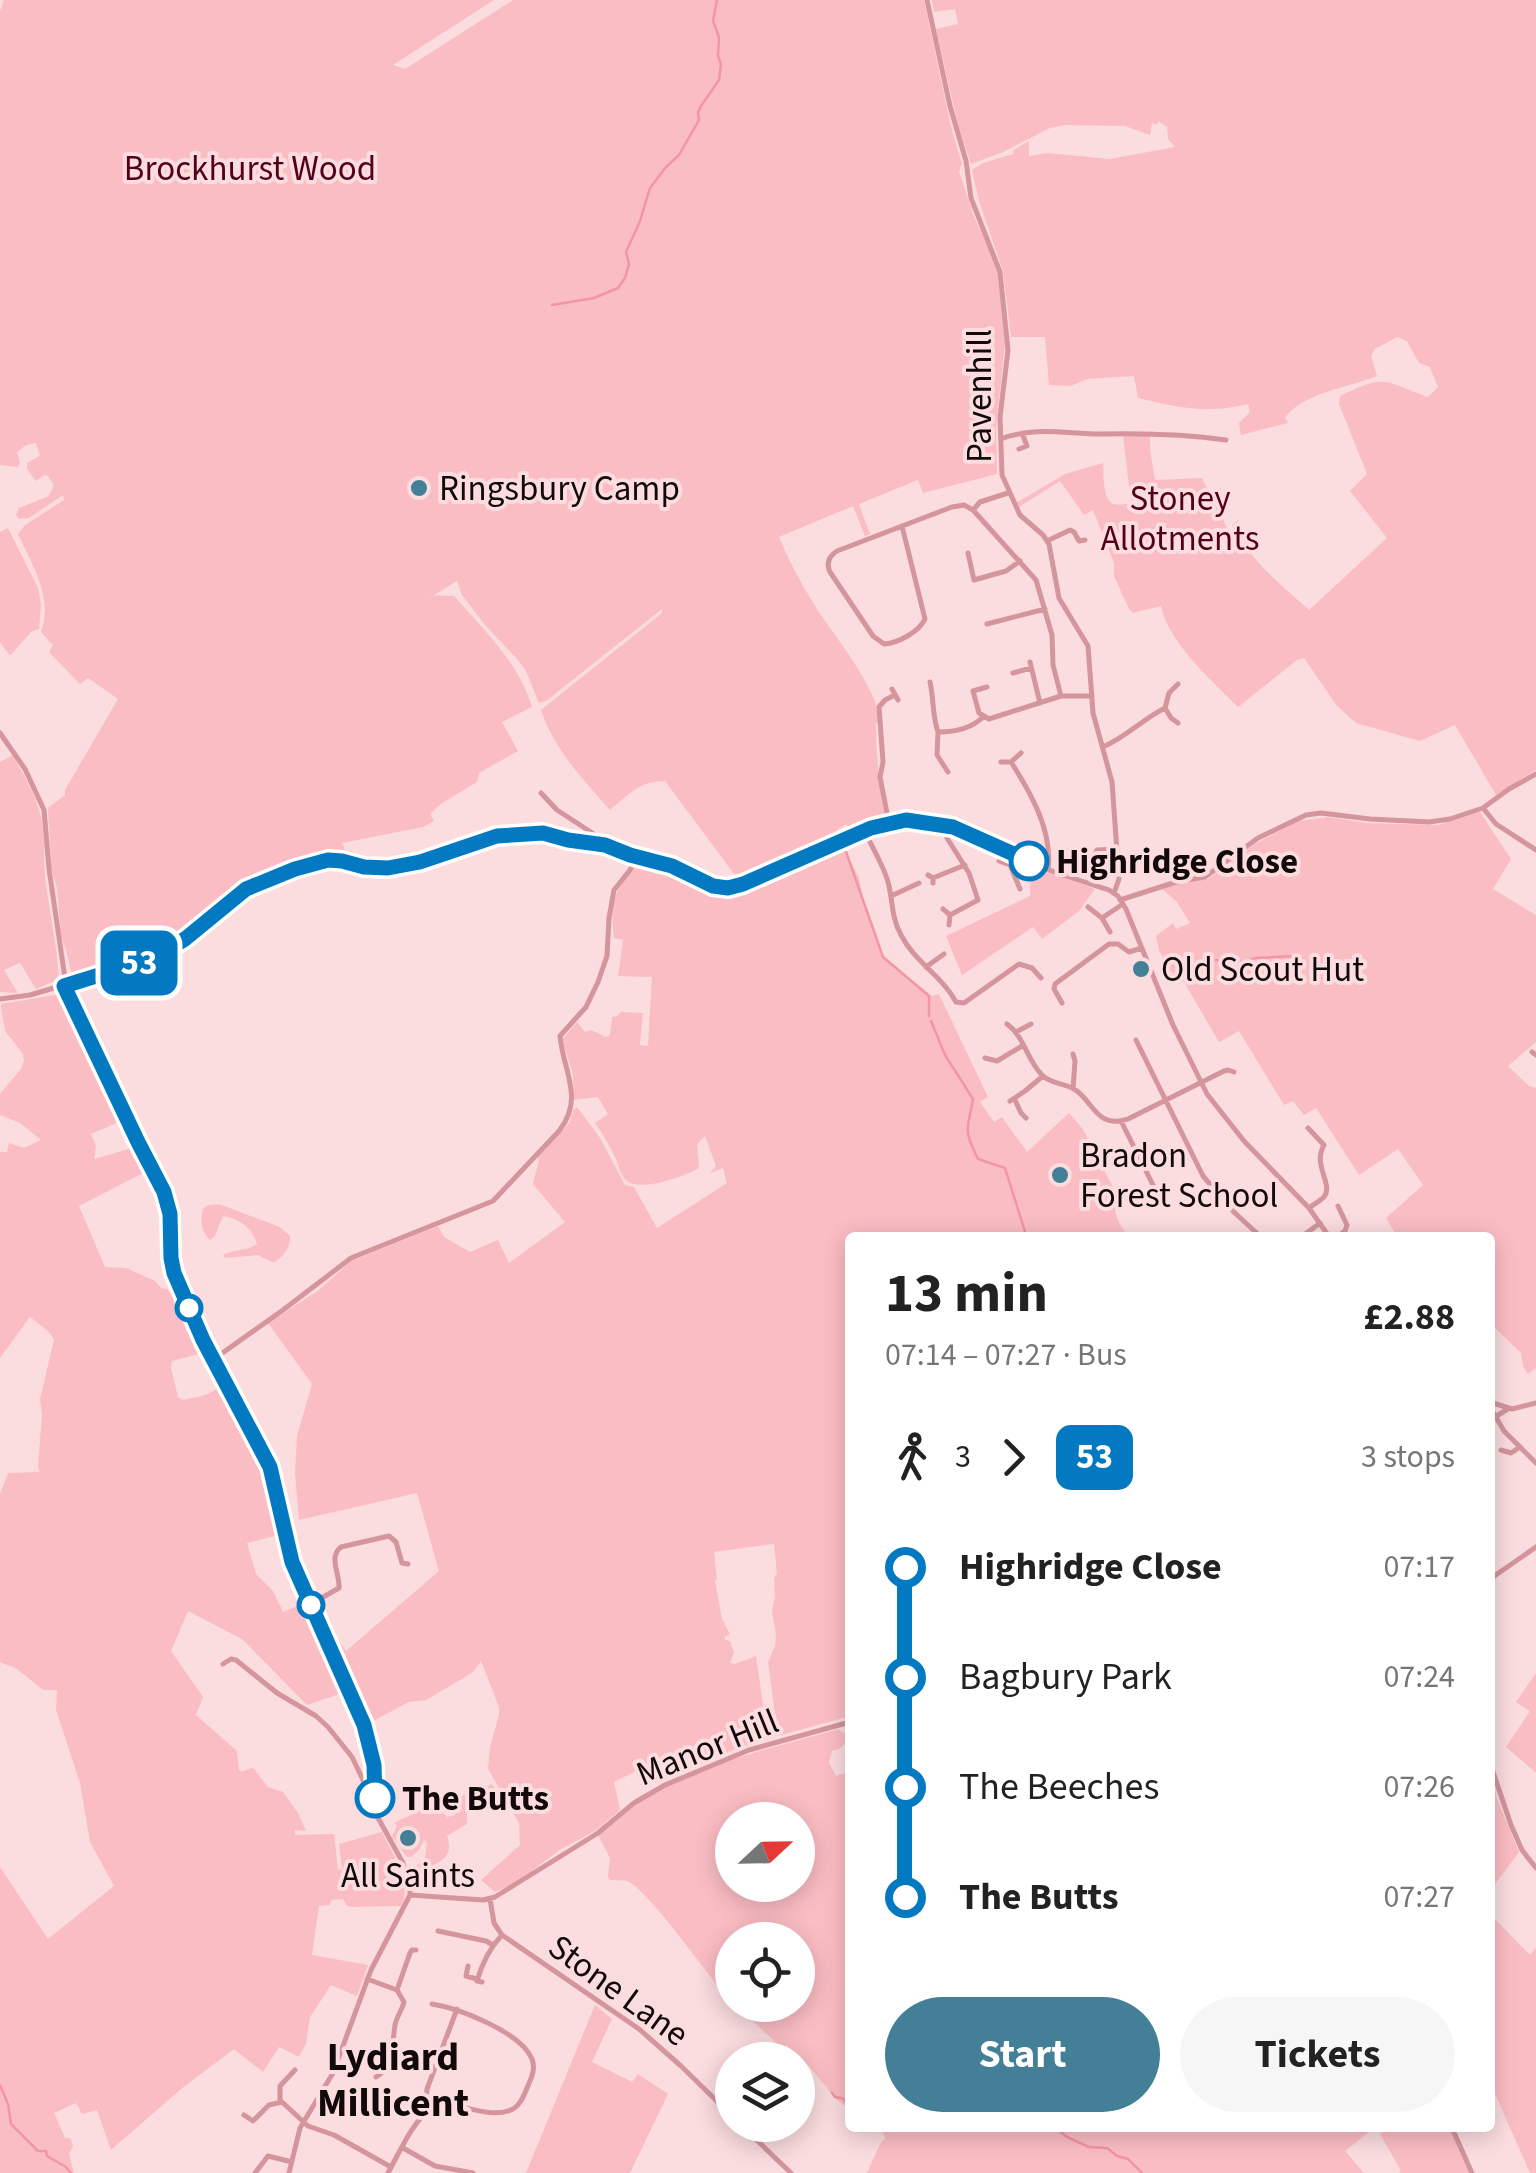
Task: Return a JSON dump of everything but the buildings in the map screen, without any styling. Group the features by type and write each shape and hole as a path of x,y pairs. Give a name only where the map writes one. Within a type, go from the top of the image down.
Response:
{"street":[{"name":"Pavenhill","path":"927,0 972,198 1000,272 1008,350 1000,416 1000,469 1020,516 1047,541 1061,602 1088,646 1095,721 1112,782 1119,878 1114,892"},
{"path":"1001,439 1043,431 1191,434 1226,440"},
{"path":"1019,449 1027,446 1022,433"},
{"path":"973,510 980,502 1008,492"},
{"path":"902,526 925,619 914,632 890,644 874,636 830,572 828,564 835,552 902,526 956,506 966,505 1036,580 1052,634 1061,696"},
{"path":"1047,541 1076,529 1079,541 1085,540"},
{"path":"968,553 975,584 1020,561"},
{"path":"987,624 1045,609"},
{"path":"1013,673 1031,665 1040,703"},
{"path":"1103,747 1164,708 1169,693 1178,684"},
{"path":"929,685 938,732 938,756 944,770"},
{"path":"984,717 974,690 988,687"},
{"path":"889,823 880,777 880,707 895,695"},
{"path":"938,732 962,730 984,717 996,718 1061,696 1092,696"},
{"path":"1164,708 1178,723"},
{"path":"0,734 25,768 44,810 65,986 164,1191 170,1214 174,1273 270,1467 290,1555 360,1712 371,1748 376,1816 403,1862 410,1895 367,1978 333,2074 303,2122 290,2173"},
{"path":"1001,762 1011,762 1021,754"},
{"path":"1011,762 1048,839 1048,869"},
{"path":"1102,918 1122,902 1176,882 1205,877 1258,838 1306,815 1429,822 1483,808 1536,774"},
{"path":"541,793 558,810 597,836 600,844"},
{"path":"1483,808 1496,824 1536,850"},
{"path":"0,999 65,986 160,954 241,892 295,869 331,860 388,868 420,862 472,843 534,833 600,844 728,888 889,823 913,820 948,826 1048,869 1114,892 1122,902 1207,1094 1327,1232"},
{"path":"948,826 948,838 982,899 950,915"},
{"path":"865,830 886,875 892,913 900,933 956,1002 961,1004 1019,964 1032,968 1041,978"},
{"path":"1089,858 1098,850 1117,848"},
{"path":"1010,865 1015,855"},
{"path":"214,1359 351,1258 493,1201 559,1131 567,1119 572,1094 560,1036 586,1007 602,972 614,890 636,857"},
{"path":"1000,860 1010,865 1020,889"},
{"path":"931,878 964,865"},
{"path":"891,896 920,883"},
{"path":"1088,908 1102,918 1110,932"},
{"path":"944,909 950,915"},
{"path":"949,925 950,915"},
{"path":"1062,1003 1055,984 1109,944 1118,944 1129,952 1142,948"},
{"path":"926,968 944,954"},
{"path":"1058,995 1066,990"},
{"path":"1007,1024 1042,1076 1073,1089 1094,1112 1121,1121 1231,1069"},
{"path":"1016,1032 1031,1024"},
{"path":"1136,1040 1203,1176 1256,1232"},
{"path":"985,1058 997,1061 1023,1045"},
{"path":"1073,1089 1074,1054"},
{"path":"1026,1118 1012,1100 1042,1076"},
{"path":"1121,1121 1159,1196"},
{"path":"1308,1128 1324,1145 1319,1159 1327,1189 1326,1195 1308,1208"},
{"path":"1338,1206 1347,1225 1342,1232"},
{"path":"1308,1232 1320,1223"},
{"path":"1495,1406 1508,1409 1536,1403"},
{"path":"1495,1418 1508,1409"},
{"path":"1495,1421 1536,1463"},
{"path":"1501,1450 1511,1452 1520,1447"},
{"path":"311,1604 340,1588 333,1550 390,1536 396,1542 403,1565"},
{"path":"1495,1576 1536,1547"},
{"path":"223,1664 236,1660 324,1723 350,1755 366,1786 375,1790"},
{"name":"Manor Hill","path":"490,1899 598,1833 640,1799 665,1785 749,1750 845,1723"},
{"path":"1495,1778 1522,1850 1536,1868"},
{"path":"410,1895 490,1899"},
{"name":"Stone Lane","path":"490,1899 494,1923 502,1936 649,2037 715,2099"},
{"path":"438,1931 493,1945"},
{"path":"468,1966 466,1976 480,1980 493,1945 502,1936"},
{"path":"397,1990 410,1953 416,1950"},
{"path":"367,1978 403,1996 392,2050 380,2078"},
{"path":"244,2115 253,2121 269,2105 284,2103 311,2128 334,2135 390,2170 416,2126 431,2110 512,2110 520,2103 533,2073 530,2056 482,2020 432,2004"},
{"path":"431,2110 426,2089 456,2009"},
{"path":"280,2102 281,2084 296,2070"},
{"path":"1454,2132 1472,2173"},
{"path":"759,2142 791,2173"},
{"path":"403,2148 435,2166 473,2173"},
{"path":"255,2173 268,2156 292,2162"}],"green space":[{"name":"Brockhurst Wood","path":"4,0 494,0 393,65 405,69 513,0 924,0 962,164 959,171 998,273 1005,344 996,426 997,474 923,493 918,480 859,504 870,534 865,536 853,506 779,537 805,589 863,678 877,708 883,821 849,830 846,824 837,830 837,835 737,878 665,781 642,786 610,810 561,751 541,710 662,613 662,609 539,703 526,671 462,595 457,581 434,595 424,595 454,596 519,676 532,707 502,722 518,751 479,773 477,782 442,803 430,814 434,821 423,827 342,843 347,855 331,851 264,875 233,891 156,952 72,977 61,936 57,888 51,868 48,808 65,795 118,699 88,678 80,684 49,652 53,645 41,632 43,594 18,534 25,525 64,500 63,495 29,518 19,519 19,508 49,496 54,485 44,475 36,481 27,469 27,463 40,456 36,443 17,452 18,467 0,465 0,11"},
{"name":"Stoney Allotments","path":"932,0 1536,0 1536,770 1496,795 1455,725 1420,741 1356,723 1337,706 1304,658 1238,707 1181,647 1161,606 1133,613 1129,609 1093,510 1084,515 1060,481 1019,507 1016,503 1065,474 1103,463 1109,501 1115,505 1131,504 1123,435 1150,436 1155,480 1202,478 1235,544 1232,525 1238,520 1245,545 1254,557 1309,610 1387,538 1350,491 1367,474 1339,404 1340,396 1377,382 1428,397 1438,387 1430,367 1419,363 1407,341 1397,337 1375,349 1371,356 1377,376 1304,402 1285,417 1288,423 1241,435 1239,423 1250,412 1248,404 1193,408 1138,398 1134,376 1088,379 1070,386 1049,385 1045,337 1011,337 1003,271 972,170 1013,154 1029,141 1029,156 1048,153 1110,159 1175,147 1168,139 1167,127 1158,121 1157,125 1152,123 1150,135 1125,126 1065,125 971,164 936,29 958,24 955,9 934,12"},
{"path":"8,528 38,588 41,604 39,629 31,632 10,656 0,642 0,532"},
{"path":"13,755 42,821 59,979 36,989 20,963 4,970 18,993 0,992 0,762"},
{"path":"1480,812 1511,859 1493,889 1536,915 1536,1042 1508,1066 1536,1088 1536,1368 1528,1374 1521,1353 1495,1328 1495,1232 1394,1232 1386,1218 1423,1185 1398,1149 1359,1175 1316,1108 1304,1115 1293,1101 1284,1105 1239,1031 1219,1042 1184,982 1169,970 1156,936 1173,923 1176,929 1190,923 1177,902 1162,889 1208,879 1258,842 1298,821 1329,817 1366,823 1438,825"},
{"path":"845,841 843,846 859,878 882,956 932,996 939,994 988,1097 980,1102 994,1122 1002,1117 1027,1152 1069,1113 1083,1129 1122,1205 1115,1210 1126,1232 845,1232 845,1717 778,1736 768,1662 776,1635 772,1611 777,1574 774,1544 714,1552 722,1619 730,1634 725,1640 730,1641 734,1653 730,1663 756,1656 768,1739 683,1772 673,1753 614,1782 620,1810 595,1831 495,1892 481,1880 520,1845 519,1823 488,1769 499,1707 481,1661 474,1671 426,1700 409,1702 371,1722 370,1735 327,1632 332,1631 346,1651 439,1571 417,1493 299,1520 297,1436 312,1384 268,1323 319,1290 351,1261 438,1226 444,1237 470,1252 498,1240 509,1263 565,1222 533,1184 537,1157 570,1122 577,1107 600,1138 625,1185 634,1187 657,1228 727,1183 723,1168 710,1173 716,1166 705,1136 697,1144 699,1168 650,1184 625,1179 595,1123 608,1114 598,1097 574,1100 573,1074 562,1040 577,1022 585,1032 591,1030 606,1037 610,1035 612,1017 621,1012 643,1013 640,1045 648,1046 652,977 618,976 623,940 614,938 613,924 615,897 638,863 666,866 729,894"},
{"path":"1031,865 1095,889 1079,911 1042,939 1033,927 962,975 946,936 1030,896"},
{"path":"61,994 124,1120 91,1134 96,1146 94,1159 136,1147 151,1169 79,1206 105,1267 126,1268 167,1289 187,1332 195,1329 205,1347 202,1353 172,1361 178,1397 183,1400 206,1395 224,1385 265,1465 283,1534 247,1543 256,1574 273,1591 283,1612 307,1602 348,1691 307,1705 242,1639 188,1611 171,1651 203,1697 196,1715 237,1751 239,1770 254,1769 268,1787 283,1792 306,1831 295,1830 295,1835 334,1834 338,1870 342,1869 339,1844 382,1832 400,1869 404,1897 401,1906 352,1907 343,1899 319,1906 312,1955 368,1965 357,1996 331,1985 310,2017 306,2044 299,2057 279,2047 263,2072 234,2049 111,2150 97,2110 82,2114 76,2103 54,2113 73,2146 69,2154 74,2173 0,2173 0,1867 48,1939 114,1886 90,1842 80,1783 56,1710 57,1690 43,1690 17,1669 0,1662 0,1494 8,1473 40,1472 40,1399 54,1340 30,1317 0,1358 0,1152 7,1152 9,1143 24,1148 41,1140 20,1123 0,1115 0,1094 24,1061 5,1031 1,1004"},
{"path":"219,1204 280,1227 290,1236 283,1255 274,1263 258,1255 225,1258 227,1253 257,1244 245,1225 223,1216 210,1240 202,1226 203,1209"},
{"path":"1536,1673 1536,1773 1506,1747 1530,1711 1516,1702"},
{"path":"838,1729 845,1734 845,1743 832,1751 829,1763 836,1776 845,1773 845,2106 815,2073 815,2042 775,2042 754,2022 815,2022 815,1922 715,1922 715,1981 637,1888 608,1876 610,1858 598,1835 644,1799 725,1762"},
{"path":"491,1784 497,1793 496,1804 473,1806 467,1814 467,1824 447,1836 447,1855 438,1863 415,1867 425,1858 427,1843 424,1840 419,1850 407,1857 392,1836 397,1826 394,1823 419,1811 439,1808 447,1817 455,1815 458,1798 468,1793 476,1795"},
{"path":"1495,1790 1497,1799 1519,1852 1495,1884"},
{"path":"1495,1919 1530,1955 1536,1948 1536,2173 1530,2173 1495,2094"},
{"path":"595,2005 612,2019 592,2062 632,2082 638,2074 668,2094 630,2173 526,2173"},
{"path":"1369,2132 1345,2151 1364,2173 867,2173 885,2138 883,2133"},
{"path":"1452,2132 1470,2173 1399,2173 1380,2134"}],"waterway":[{"path":"552,305 594,298 618,288 625,278 629,264 626,252 650,188 679,155 699,120 701,106 719,80 719,37 713,21 717,0"},
{"path":"845,841 883,957 929,996 929,1016"},
{"path":"1216,960 1241,962 1295,956"},
{"path":"931,1021 945,1055 973,1099 968,1129 973,1149 978,1159 1005,1168 1025,1232"},
{"path":"0,2085 11,2124 38,2151 46,2151 47,2156 71,2173"},
{"path":"832,2093 845,2101"},
{"path":"1061,2132 1089,2147 1107,2148 1128,2159 1142,2173"}],"bus line":[{"name":"53","path":"375,1798 369,1740 355,1700 292,1562 270,1467 203,1340 174,1273 170,1214 164,1192 64,986 149,960 185,939 241,892 295,869 331,860 370,868 395,867 510,834 543,833 605,845 728,888 871,828 906,820 953,827 1029,861"}],"place":[{"name":"Ringsbury Camp","path":"419,488"},
{"name":"Highridge Close","path":"1029,861"},
{"name":"Old Scout Hut","path":"1141,969"},
{"name":"Bradon Forest School","path":"1060,1175"},
{"name":"The Butts","path":"375,1798"},
{"name":"All Saints","path":"408,1838"}],"district":[{"name":"Lydiard Millicent","path":"393,2079"}]}
